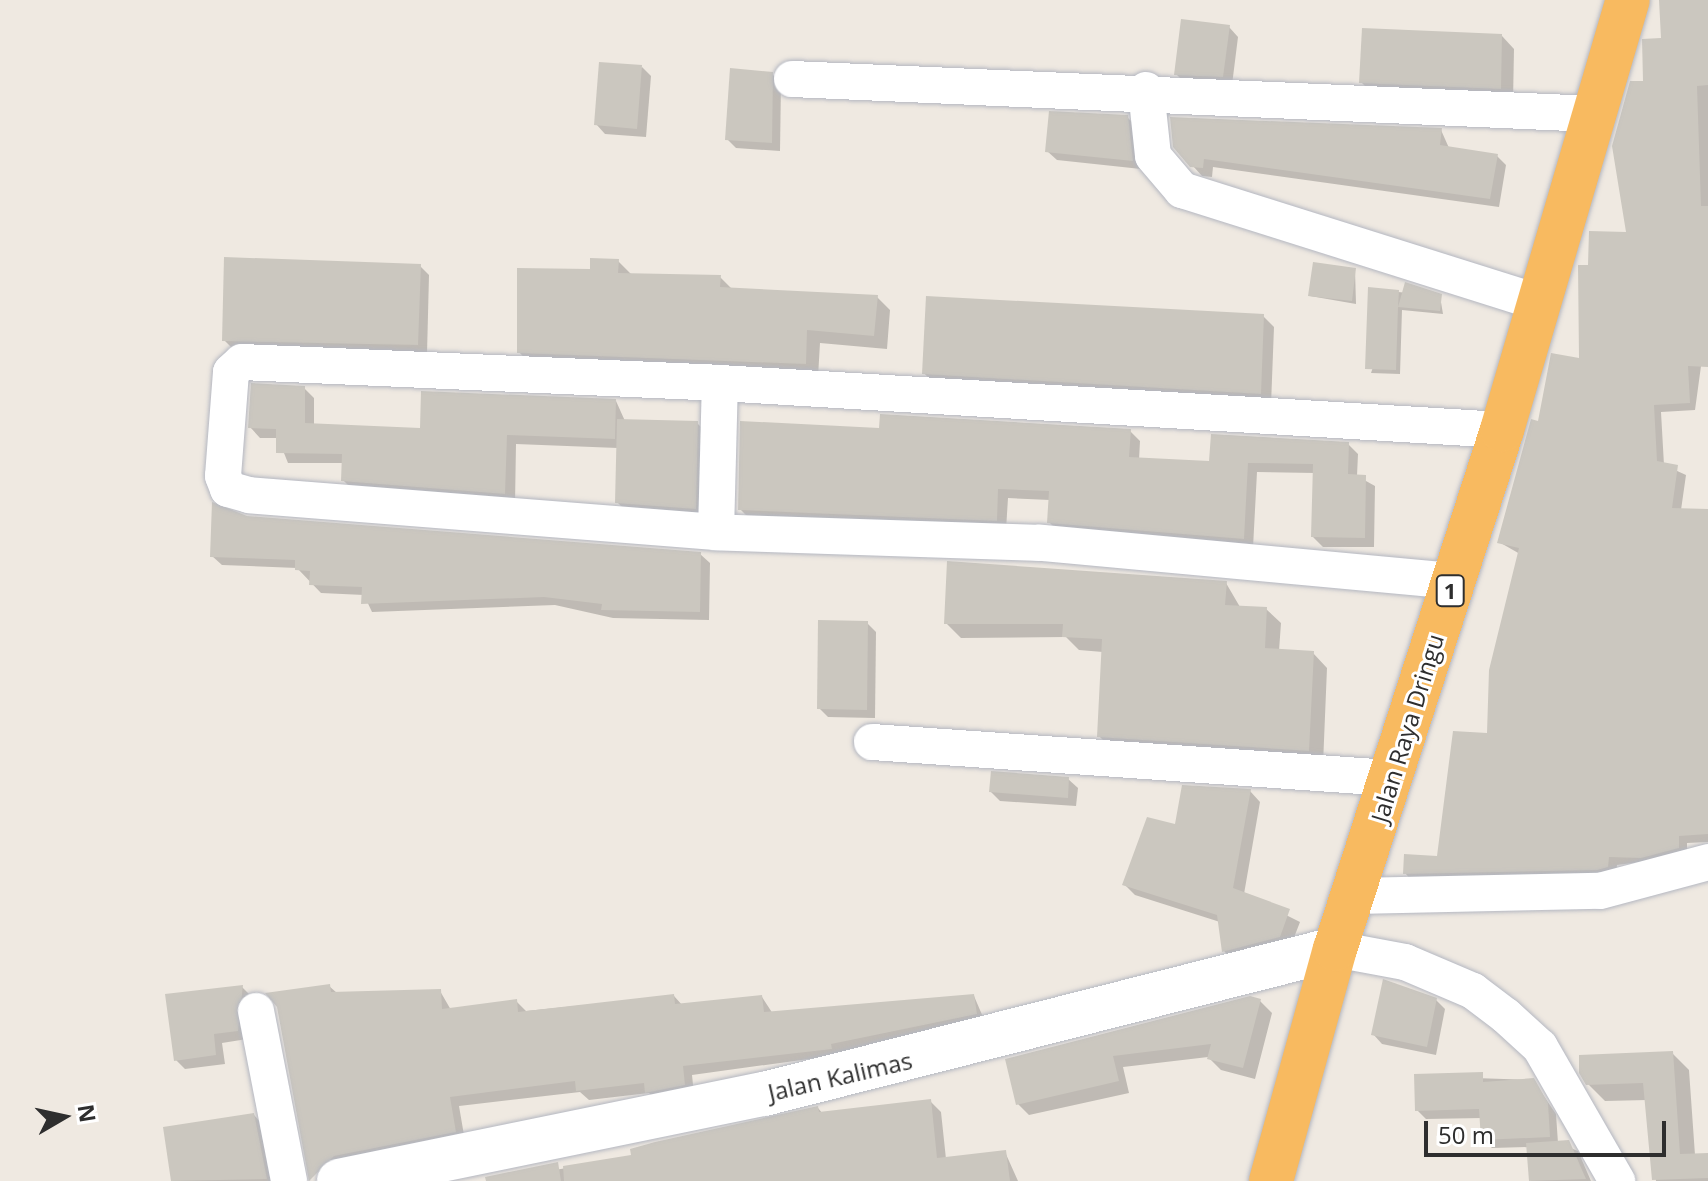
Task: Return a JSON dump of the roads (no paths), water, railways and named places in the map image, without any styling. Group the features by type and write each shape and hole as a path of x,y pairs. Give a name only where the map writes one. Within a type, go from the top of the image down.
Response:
{"highway":[{"name":"Jalan Raya Dringu","path":"1271,1181 1335,949 1355,896 1502,430 1537,302 1628,0"}],"street":[{"path":"792,79 1146,90 1594,114"},
{"path":"1146,90 1153,156 1182,190 1537,302"},
{"path":"1453,581 1040,543 716,532 249,495 228,489 223,476 231,372 242,362 720,383 1502,430"},
{"path":"716,532 720,383"},
{"path":"872,742 1390,778"},
{"path":"1355,896 1600,891 1708,862"},
{"path":"1335,949 1417,966 1506,1016 1540,1047 1617,1181"},
{"name":"Jalan Kalimas","path":"339,1181 435,1171 764,1094 1335,949"},
{"path":"256,1011 289,1181"}]}
